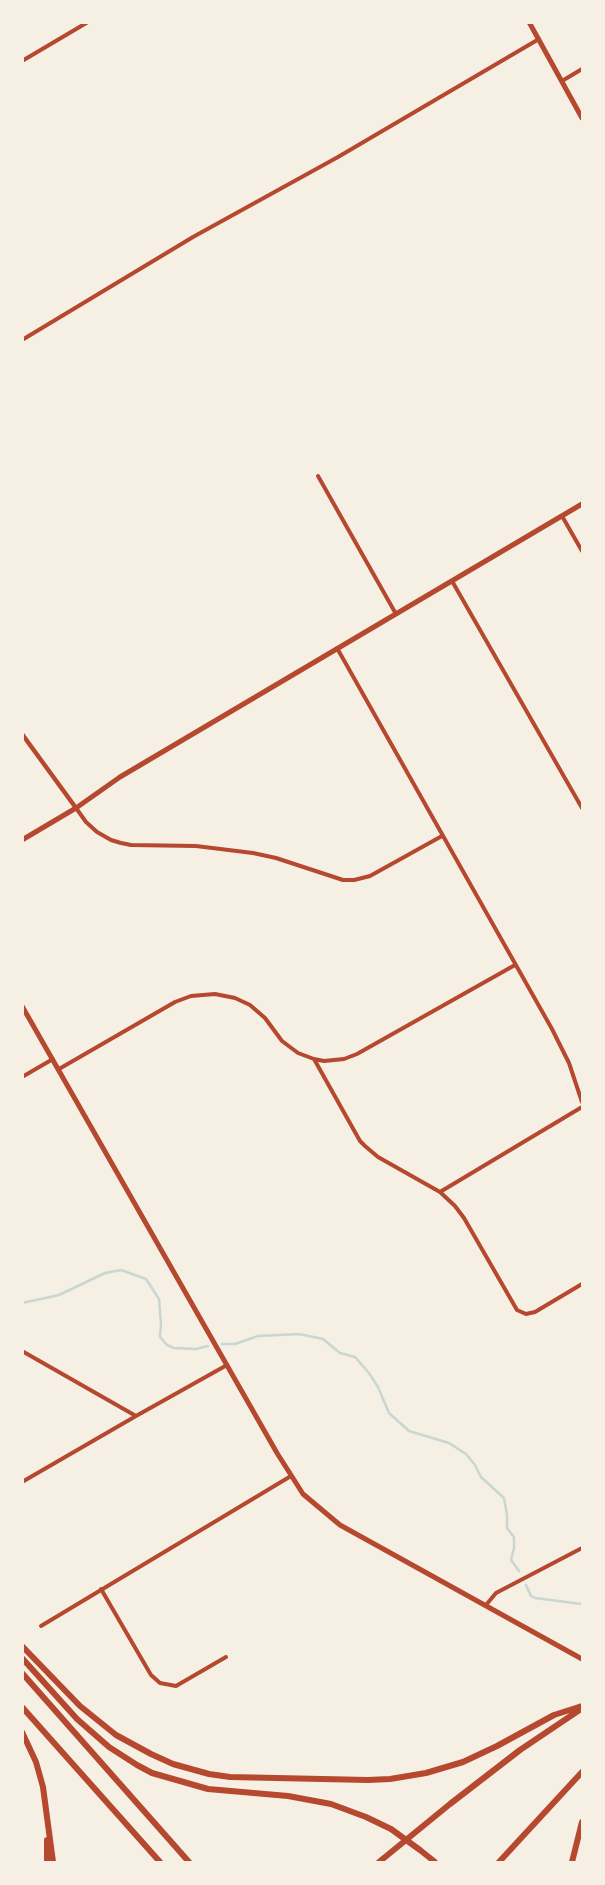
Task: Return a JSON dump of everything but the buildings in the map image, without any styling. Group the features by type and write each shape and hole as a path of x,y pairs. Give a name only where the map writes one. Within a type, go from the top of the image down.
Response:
{"highway":[{"path":"22,1646 80,1706 116,1735 173,1764 209,1774 230,1777 355,1780 390,1779 417,1775 463,1762 554,1715 582,1707"},
{"path":"22,1658 77,1719 109,1747 152,1773 208,1789 288,1796 331,1804 366,1817 391,1830 435,1862"},
{"path":"22,1673 189,1862"},
{"path":"22,1707 160,1862"},
{"path":"379,1862 520,1750 582,1707"},
{"path":"22,1732 40,1775 48,1814 53,1862"},
{"path":"499,1862 582,1772"},
{"path":"46,1862 48,1814"},
{"path":"572,1862 582,1822"}],"main road":[{"path":"530,22 582,118"},
{"path":"22,840 76,808 120,778 582,504"},
{"path":"22,1006 291,1476 307,1497 340,1524 582,1659"}],"street":[{"path":"22,61 88,22"},
{"path":"22,340 193,237 338,156 539,39"},
{"path":"562,81 582,69"},
{"path":"318,476 396,614"},
{"path":"562,516 582,551"},
{"path":"452,581 582,808"},
{"path":"337,648 562,1048 582,1102"},
{"path":"22,734 86,822 97,832 121,843 131,845 196,846 253,852 344,880 354,880 370,876 442,836"},
{"path":"59,1069 175,1002 201,994 225,995 250,1005 265,1018 287,1046 298,1053 314,1059 334,1061 357,1054 515,965"},
{"path":"22,1077 53,1059"},
{"path":"314,1059 360,1141 378,1157 440,1192 456,1206 515,1306 523,1313 530,1314 535,1312 582,1284"},
{"path":"440,1192 582,1106"},
{"path":"22,1351 136,1416"},
{"path":"22,1482 227,1365"},
{"path":"41,1626 291,1476"},
{"path":"486,1605 496,1593 582,1548"},
{"path":"101,1589 151,1675 160,1683 176,1686 226,1657"}],"waterway":[{"path":"22,1303 59,1295 105,1273 121,1270 146,1279 159,1299 160,1337 167,1345 174,1348 196,1349 208,1346"},
{"path":"222,1344 235,1344 258,1336 299,1334 323,1339 340,1353 355,1357 378,1387 389,1413 409,1431 449,1443 466,1454 475,1465 481,1477 504,1498 507,1528 514,1537 511,1560 519,1571"},
{"path":"526,1585 531,1596 535,1598 582,1604"}]}
